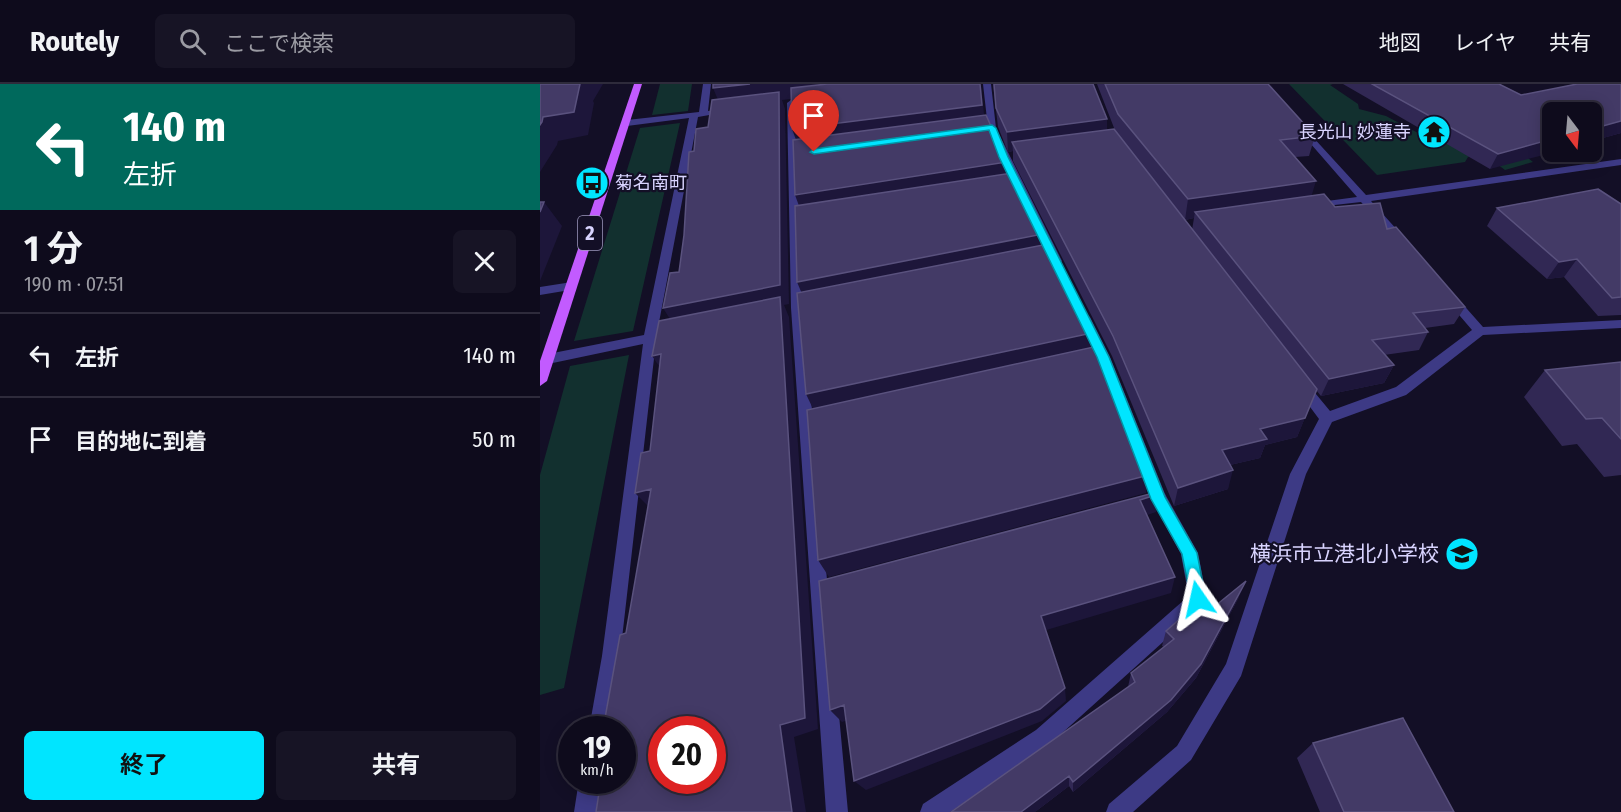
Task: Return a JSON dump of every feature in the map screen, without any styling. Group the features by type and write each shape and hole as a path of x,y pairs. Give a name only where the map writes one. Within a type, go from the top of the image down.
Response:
{"main road":[{"name":"2","path":"540,381 638,84"}],"street":[{"path":"601,716 611,656 650,338 698,115 707,84"},
{"path":"987,84 986,128 1009,157 1013,186 1048,258 1064,277"},
{"path":"791,103 798,154 800,220 797,308 812,422 819,590 837,812"},
{"path":"627,123 736,110"},
{"path":"1294,119 1409,250"},
{"path":"1295,209 1621,162"},
{"path":"1439,284 1480,331"},
{"path":"540,291 572,286"},
{"path":"931,812 1043,737 1198,599 1189,553 1159,499 1097,358 1078,307"},
{"path":"1118,812 1184,753 1234,669 1298,474 1327,418 1401,392 1480,331 1621,324"},
{"path":"548,359 673,334"},
{"path":"1295,377 1327,418"},
{"path":"1125,508 1159,499"},
{"path":"819,590 853,580"},
{"path":"585,812 588,794"}],"green space":[{"path":"660,84 692,84 688,111 652,115"},
{"path":"1289,84 1333,84 1330,85 1358,104 1359,109 1386,116 1420,134 1523,154 1533,162 1505,170 1485,155 1468,157 1465,162 1377,175"},
{"path":"680,123 633,331 574,341 640,128"},
{"path":"629,355 564,688 540,695 540,475 570,366"}],"building":[{"path":"540,84 580,84 574,112 543,117 540,125"},
{"path":"713,84 750,84 713,88"},
{"path":"827,84 980,84 982,105 792,129 791,88"},
{"path":"994,84 1093,84 1107,119 1007,132 996,108"},
{"path":"1105,84 1268,84 1315,136 1280,140 1316,181 1188,199 1118,114"},
{"path":"1372,84 1499,84 1521,95 1577,84 1621,84 1621,121 1602,126 1602,102 1542,102 1542,142 1498,154"},
{"path":"779,92 780,285 663,308 670,273 679,272 684,235 689,152 694,151 696,129 708,127 712,100"},
{"path":"986,115 1007,162 795,195 793,140"},
{"path":"1114,129 1317,389 1305,418 1260,429 1267,439 1222,450 1233,470 1178,488 1113,336 1012,142"},
{"path":"1012,173 1043,234 797,282 795,206"},
{"path":"1598,189 1621,204 1621,297 1612,298 1577,259 1559,262 1497,208"},
{"path":"1324,194 1335,207 1380,203 1387,229 1396,227 1465,307 1413,313 1428,332 1372,340 1394,365 1329,379 1195,212"},
{"path":"1048,244 1092,333 806,394 797,293"},
{"path":"780,297 805,718 780,725 792,812 596,812 599,794 636,794 636,716 605,716 620,635 626,633 651,489 635,493 641,453 650,451 661,354 652,356 659,321"},
{"path":"1098,346 1149,475 818,560 807,410"},
{"path":"1621,362 1621,439 1602,418 1586,419 1545,370"},
{"path":"1157,492 1159,494 1140,500 1175,577 1041,616 1065,688 1040,709 854,781 844,705 830,710 819,581"},
{"path":"1246,581 1201,664 1171,700 1073,782 1069,776 1021,812 951,812 1135,682 1131,673 1174,639 1166,631 1206,596 1215,606"},
{"path":"1403,718 1454,812 1344,812 1313,743"}],"place":[{"name":"長光山 妙蓮寺","path":"1434,132"},
{"name":"菊名南町","path":"592,183"},
{"name":"横浜市立港北小学校","path":"1462,554"}],"route":[{"path":"814,152 992,128 1004,157 1103,357 1159,499 1189,553 1198,599"}]}
